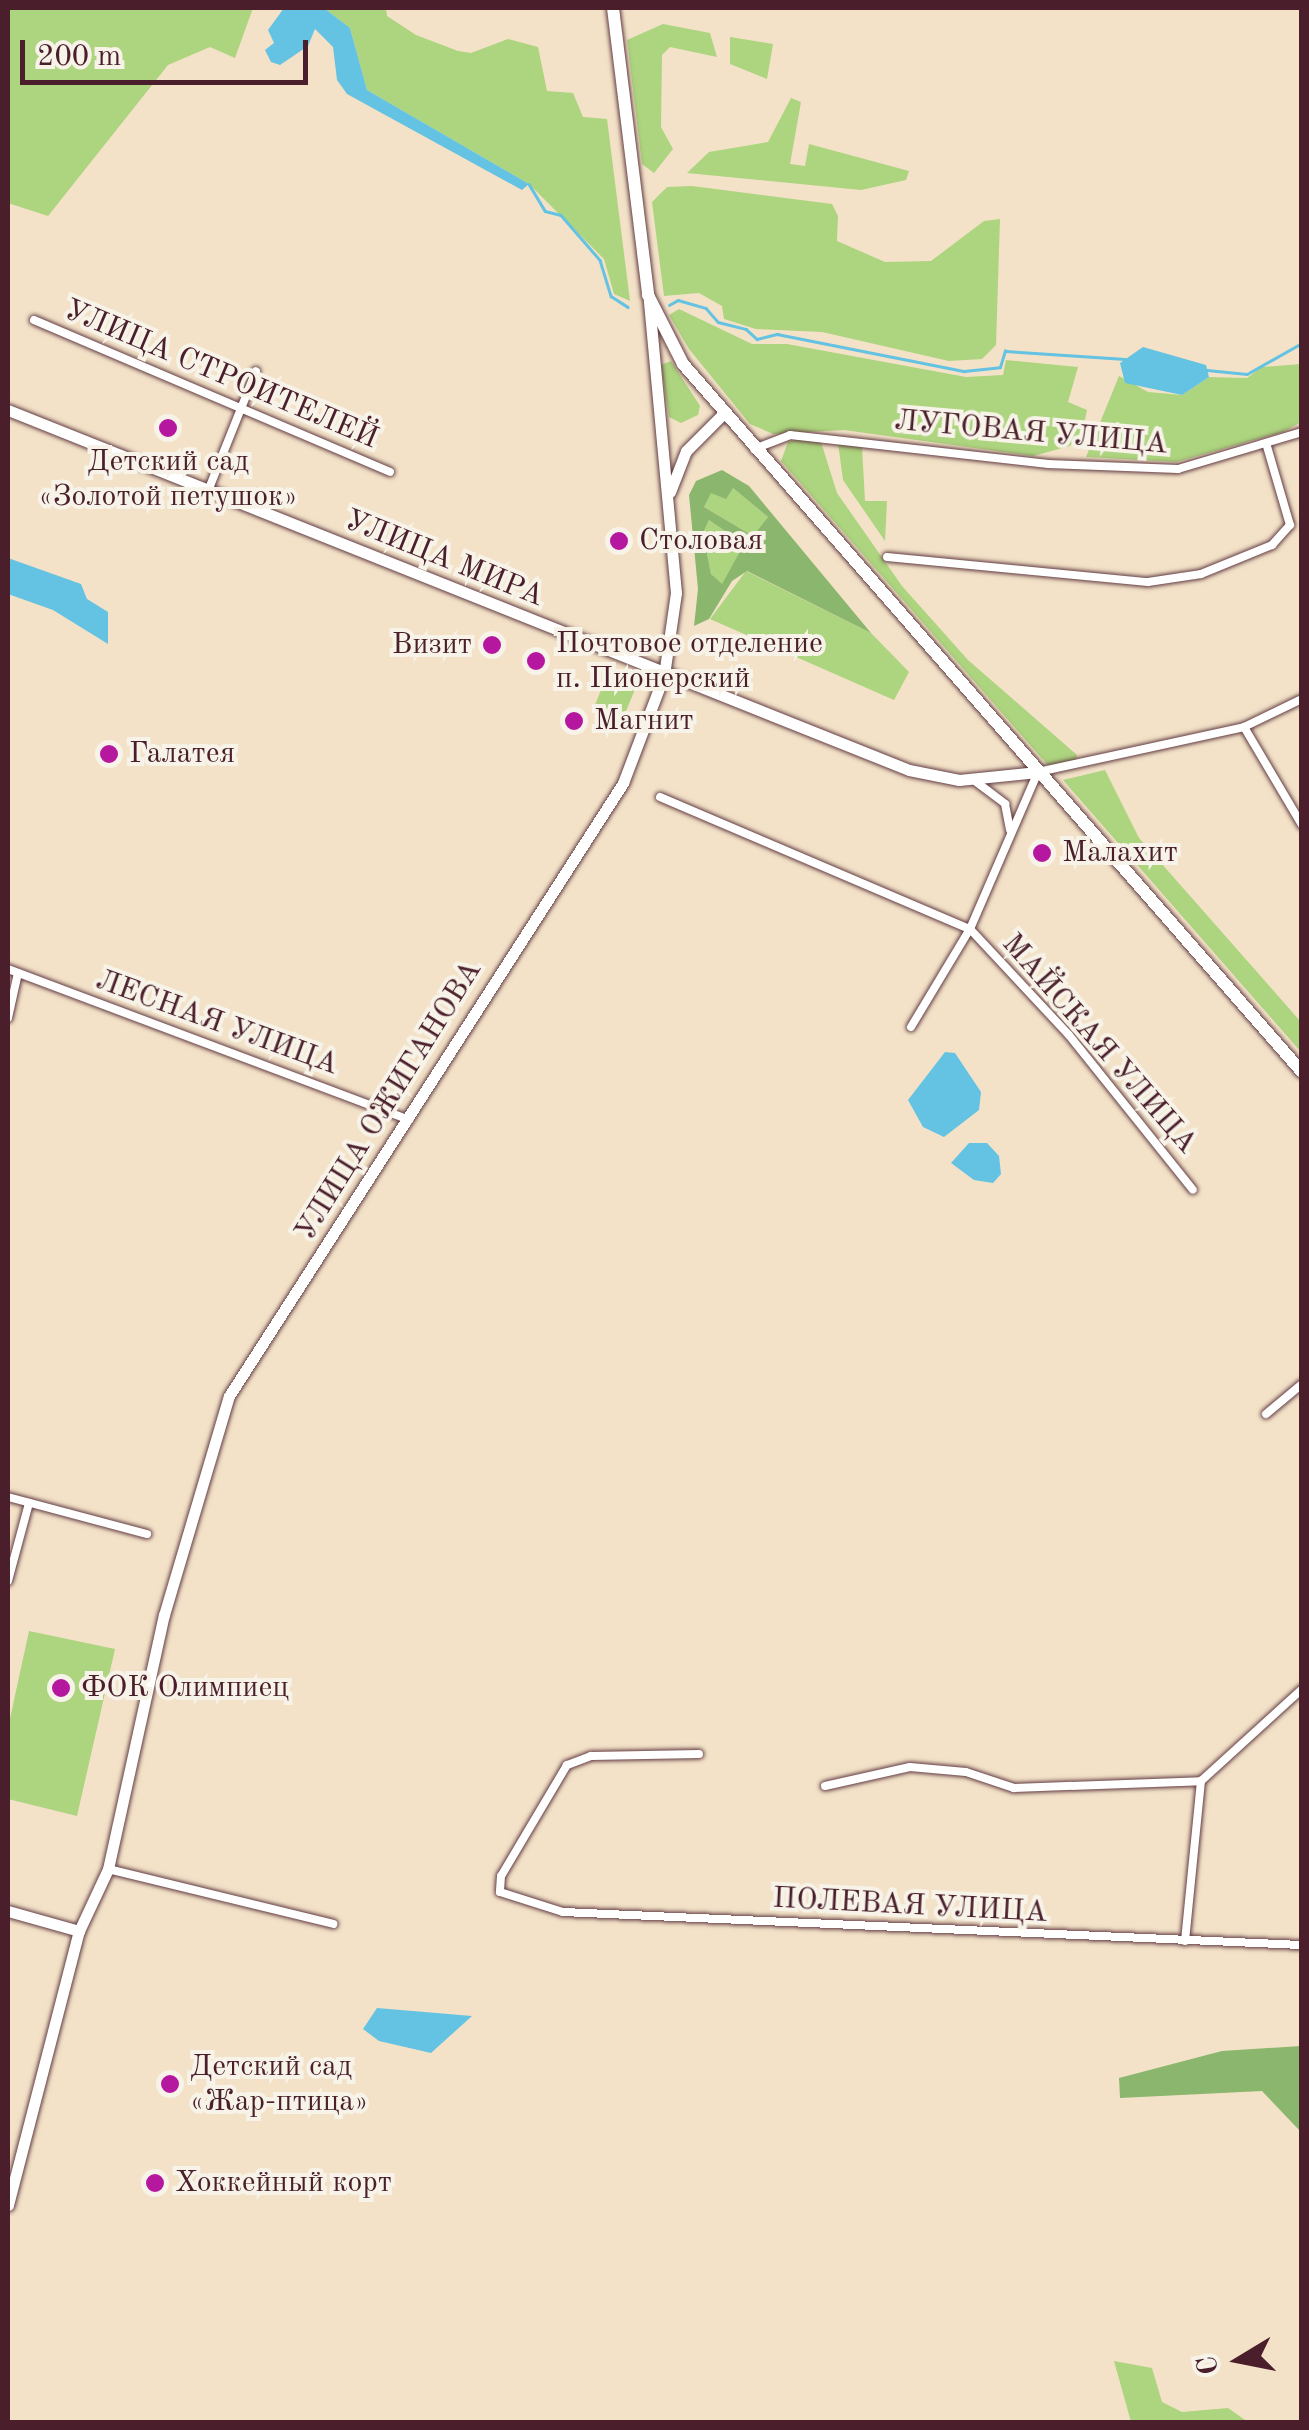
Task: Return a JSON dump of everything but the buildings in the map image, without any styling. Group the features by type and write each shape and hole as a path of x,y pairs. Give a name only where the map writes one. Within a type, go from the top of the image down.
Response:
{"main road":[{"path":"613,8 648,296 683,364 1302,1072"}],"street":[{"name":"УЛИЦА ОЖИГАНОВА","path":"8,2205 79,1931 108,1869 164,1615 229,1396 410,1120 623,783 664,675 676,593 648,296"},
{"name":"УЛИЦА СТРОИТЕЛЕЙ","path":"34,320 390,472"},
{"path":"208,491 256,371"},
{"name":"УЛИЦА МИРА","path":"8,410 910,770 975,780 1038,772"},
{"path":"668,501 686,451 723,414"},
{"name":"ЛУГОВАЯ УЛИЦА","path":"754,449 790,436 1048,464 1178,469 1302,432"},
{"path":"887,557 1169,582 1272,545 1290,525 1266,442"},
{"path":"911,1027 970,929 1038,772 1244,727 1302,699"},
{"path":"1244,727 1302,825"},
{"path":"975,780 1005,804 1010,832"},
{"path":"660,797 970,929"},
{"name":"МАЙСКАЯ УЛИЦА","path":"970,929 1069,1034 1193,1190"},
{"name":"ЛЕСНАЯ УЛИЦА","path":"8,969 410,1120"},
{"path":"8,1018 18,973"},
{"path":"1266,1414 1302,1384"},
{"path":"8,1497 147,1534"},
{"path":"8,1581 29,1504"},
{"path":"825,1786 910,1767 1002,1783 1201,1781 1302,1689"},
{"name":"ПОЛЕВАЯ УЛИЦА","path":"699,1754 591,1756 566,1765 498,1884 518,1902 563,1912 1302,1945"},
{"path":"1186,1941 1201,1781"},
{"path":"108,1869 333,1924"},
{"path":"8,1911 79,1931"}],"green space":[{"path":"8,8 253,8 235,58 210,47 168,65 48,216 8,203"},
{"path":"324,8 386,8 387,16 416,35 458,51 471,53 508,39 538,47 547,91 573,93 583,117 607,119 630,301 614,294 604,259 529,184 367,90 350,28"},
{"path":"663,24 710,33 717,57 670,47 662,55 661,127 673,149 654,173 642,164 627,40"},
{"path":"730,37 773,44 767,79 730,64"},
{"path":"791,98 801,102 790,164 805,166 809,144 909,171 906,180 861,190 687,173 709,152 768,142"},
{"path":"692,186 832,204 838,216 837,241 885,262 931,261 984,221 1000,219 996,345 982,359 949,361 822,332 756,329 724,319 722,306 699,293 664,296 652,202 667,187"},
{"path":"679,309 752,344 787,344 966,377 1003,375 1006,360 1078,367 1068,402 1087,410 1083,429 1070,446 1033,456 844,430 773,434 750,424 689,349 669,315"},
{"path":"671,361 700,406 698,415 681,423 669,417 661,365"},
{"path":"1301,364 1301,422 1283,432 1176,462 1086,457 1119,376 1148,392 1182,395 1209,377 1247,378 1262,367"},
{"path":"805,438 821,442 837,493 902,586 968,660 1077,755 1076,763 1052,770 781,461 788,442"},
{"path":"838,443 862,447 865,501 887,501 885,541 843,480"},
{"path":"722,470 749,486 871,633 747,571 732,581 709,619 694,626 698,589 689,495 696,481","holes":["733,488 768,517 753,536 704,507 711,493 726,499","709,520 744,544 722,584 711,574 703,533"]},
{"path":"733,488 768,517 753,536 704,507 711,492"},
{"path":"709,520 744,544 722,585 711,574 703,533"},
{"path":"746,571 871,633 909,672 894,700 710,619"},
{"path":"609,670 638,682 624,716 595,705"},
{"path":"1105,770 1139,838 1301,1022 1301,1052 1063,780"},
{"name":"ФОК Олимпиец","path":"29,1631 115,1649 77,1816 8,1799 8,1728"},
{"path":"1301,2046 1301,2132 1262,2091 1120,2098 1119,2078 1222,2051"},
{"path":"1114,2361 1152,2368 1162,2402 1182,2412 1228,2408 1248,2422 1131,2422"}],"water":[{"path":"284,8 324,8 350,28 367,90 529,184 522,190 347,94 337,80 333,47 315,29 308,46 280,65 271,62 265,50 274,43 268,30"},
{"path":"1143,347 1206,365 1209,377 1182,395 1125,383 1120,363"},
{"path":"8,558 81,584 87,599 108,612 108,644 53,610 8,594"},
{"path":"945,1052 955,1053 981,1092 979,1110 944,1137 923,1127 908,1100"},
{"path":"969,1143 987,1143 999,1156 1001,1174 993,1183 974,1180 951,1163"},
{"path":"377,2008 472,2016 431,2053 379,2041 363,2029"}],"waterway":[{"path":"529,184 545,211 561,215 600,260 611,296 628,307"},
{"path":"669,305 678,300 706,308 718,322 746,329 757,339 777,334 964,371 1000,367 1005,351 1125,359"},
{"path":"1207,370 1247,374 1302,343"}],"place":[{"name":"Детский сад «Золотой петушок»","path":"168,428"},
{"name":"Столовая","path":"619,541"},
{"name":"Визит","path":"492,645"},
{"name":"Почтовое отделение п. Пионерский","path":"536,661"},
{"name":"Магнит","path":"574,721"},
{"name":"Галатея","path":"109,754"},
{"name":"Малахит","path":"1042,853"},
{"name":"ФОК Олимпиец","path":"61,1688"},
{"name":"Детский сад «Жар-птица»","path":"170,2084"},
{"name":"Хоккейный корт","path":"155,2183"}]}
